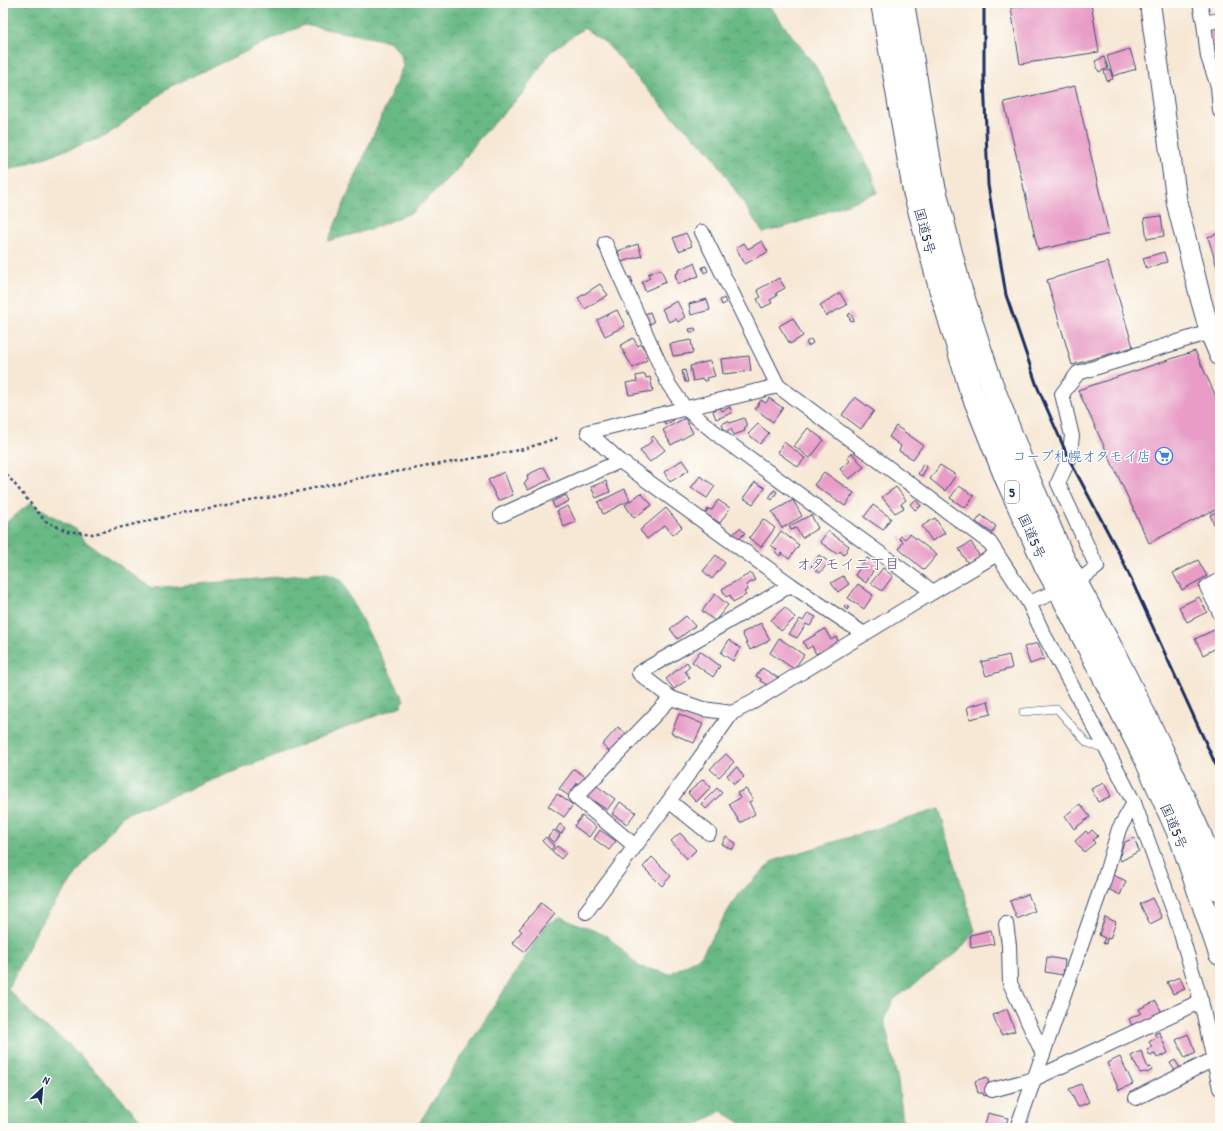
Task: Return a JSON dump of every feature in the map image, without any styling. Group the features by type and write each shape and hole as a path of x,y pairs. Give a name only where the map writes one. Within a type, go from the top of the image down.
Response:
{"highway":[{"name":"国道5号","path":"882,3 914,191 940,288 970,388 1006,478 1046,567 1067,586 1112,650 1162,750 1200,834 1220,890"},
{"name":"国道5号","path":"902,3 934,186 959,284 991,382 1025,470 1063,558 1067,586 1178,832 1220,954"}],"street":[{"path":"1150,3 1177,204 1210,332 1220,356"},
{"path":"1200,3 1208,57 1218,86 1220,111"},
{"path":"1204,23 1220,20"},
{"path":"702,232 778,386 990,542 1029,603 1043,633 1107,750 1134,803 1176,917 1201,1001 1220,1088"},
{"path":"605,243 669,385 685,408 723,439 933,592"},
{"path":"1029,603 1067,586 1098,567 1058,483 1069,459 1072,436 1062,394 1078,373 1210,332"},
{"path":"778,386 588,432 620,461 791,585 864,634"},
{"path":"501,515 620,461"},
{"path":"586,912 669,802 732,713 753,702 997,554"},
{"path":"1220,580 1207,587 1220,613"},
{"path":"732,713 704,709 671,698 640,673 791,585"},
{"path":"636,846 576,797 671,698"},
{"path":"669,802 709,833"},
{"path":"1017,1128 1104,880 1119,829 1134,803"},
{"path":"1006,924 1010,945 1010,983 1043,1054"},
{"path":"992,1090 1034,1079 1201,1001"},
{"path":"1136,1098 1214,1060"}],"lane":[{"path":"1023,712 1057,709 1087,743 1107,750"}],"path":[{"path":"3,470 45,521 67,531 93,534 181,513 273,497 360,478 481,458 524,449 560,437"}],"green space":[{"path":"3,3 767,3 816,67 872,173 877,193 791,225 763,233 711,153 664,108 606,43 584,28 550,52 522,94 478,140 454,173 413,212 371,229 328,241 403,66 401,54 389,41 304,25 171,86 106,136 3,172"},
{"path":"31,503 77,530 83,540 152,588 326,573 341,580 404,700 401,706 123,815 84,863 39,926 8,989 40,1023 70,1045 141,1120 88,1128 3,1128 3,525"},
{"path":"939,809 975,931 958,952 894,999 884,1019 898,1082 904,1128 745,1128 744,1125 721,1111 692,1128 416,1128 546,925 561,917 607,936 640,967 670,974 701,956 737,896 773,861"}],"building":[{"path":"1042,3 1091,3 1099,52 1020,64 1011,8"},
{"path":"1220,26 1220,43 1212,45 1209,28"},
{"path":"1130,49 1136,69 1113,76 1107,56"},
{"path":"1104,57 1108,68 1099,72 1095,61"},
{"path":"1110,70 1113,79 1107,81 1104,71"},
{"path":"1075,86 1109,234 1038,250 1004,102"},
{"path":"1161,216 1164,236 1147,239 1144,218"},
{"path":"686,233 692,246 679,251 673,238"},
{"path":"1220,233 1220,273 1219,274 1208,237"},
{"path":"762,241 768,252 745,264 736,248 744,243 748,249"},
{"path":"638,244 642,256 621,262 618,251"},
{"path":"1164,252 1167,262 1146,268 1143,258"},
{"path":"1108,262 1133,347 1072,365 1047,280"},
{"path":"694,263 699,276 678,284 675,274 678,273 678,270"},
{"path":"706,266 708,271 704,273 702,267"},
{"path":"661,269 666,282 645,291 642,282 650,278 648,274"},
{"path":"631,277 633,283 629,284 626,279"},
{"path":"779,278 785,288 776,293 777,296 770,300 772,303 762,308 757,299 761,297 757,290"},
{"path":"600,284 608,295 585,309 578,298"},
{"path":"840,293 847,305 826,316 820,305"},
{"path":"724,298 726,303 722,305 720,300"},
{"path":"707,299 710,310 691,315 689,304"},
{"path":"677,301 685,317 678,322 676,319 669,322 662,309"},
{"path":"617,310 625,326 605,336 597,320"},
{"path":"650,312 654,322 650,324 645,314"},
{"path":"850,313 854,320 851,321 848,315"},
{"path":"793,318 803,336 790,344 779,326"},
{"path":"695,328 696,331 690,332 689,329"},
{"path":"633,338 638,346 641,344 648,355 645,357 647,360 633,368 620,346"},
{"path":"811,339 813,343 808,346 806,342"},
{"path":"691,340 693,353 673,356 670,344"},
{"name":"コープ札幌オタモイ店","path":"1195,351 1220,405 1220,507 1149,543 1078,390"},
{"path":"749,356 751,371 723,374 721,359"},
{"path":"710,361 715,376 706,378 707,381 704,381 703,379 693,381 690,366"},
{"path":"685,370 688,382 685,382 682,371"},
{"path":"645,374 646,378 650,377 653,391 629,395 626,383 637,381 636,376"},
{"path":"855,397 874,411 861,429 842,415"},
{"path":"769,398 783,408 773,422 755,409 761,400 766,403"},
{"path":"720,407 722,411 730,407 732,413 716,419 713,411"},
{"path":"672,417 674,420 665,425 664,422"},
{"path":"685,418 693,433 671,445 663,430"},
{"path":"744,418 747,426 744,428 745,431 734,435 731,429 725,432 722,424 728,421 730,423"},
{"path":"758,424 769,433 760,444 748,434"},
{"path":"896,426 923,445 913,459 899,451 901,446 889,437"},
{"path":"808,428 824,440 810,458 794,446"},
{"path":"653,436 665,450 650,462 640,451 652,441 650,439"},
{"path":"784,442 805,458 798,467 777,452"},
{"path":"852,453 864,467 849,479 840,469 850,461 847,457"},
{"path":"682,460 689,470 670,482 664,472"},
{"path":"923,464 927,467 922,476 918,474"},
{"path":"940,465 956,475 945,491 930,479"},
{"path":"544,467 551,479 528,490 524,483 528,480 527,475"},
{"path":"504,472 513,495 498,501 488,480"},
{"path":"824,472 854,493 845,506 814,485"},
{"path":"700,476 715,486 707,498 691,488"},
{"path":"606,481 610,492 596,498 591,487"},
{"path":"755,482 765,488 753,504 743,498"},
{"path":"959,486 974,496 965,508 950,498"},
{"path":"896,487 906,500 901,504 904,508 895,513 882,497"},
{"path":"625,489 630,500 603,514 598,502"},
{"path":"774,490 777,492 772,500 769,498"},
{"path":"641,493 652,505 634,518 625,505"},
{"path":"566,495 569,501 555,508 552,502"},
{"path":"718,500 730,508 720,523 705,514 708,509 712,510"},
{"path":"793,500 802,516 782,528 772,512"},
{"path":"916,500 921,506 915,510 910,504"},
{"path":"873,505 891,518 883,530 864,517"},
{"path":"568,506 576,522 564,527 557,511"},
{"path":"666,508 682,527 673,535 665,525 647,539 640,530"},
{"path":"1220,510 1220,539 1210,515"},
{"path":"811,515 818,528 802,538 796,528 791,530 789,526"},
{"path":"981,515 996,526 992,533 976,522"},
{"path":"935,518 945,533 932,541 922,526"},
{"path":"763,519 775,528 761,547 749,538"},
{"path":"740,528 745,533 738,540 732,535"},
{"path":"781,531 799,545 789,559 782,553 780,556 775,552 777,550 771,545"},
{"path":"828,531 849,546 844,555 840,551 837,554 820,542"},
{"path":"910,534 937,555 924,570 899,549 903,542 899,538 901,536 905,539"},
{"path":"971,542 980,557 968,564 959,549"},
{"path":"716,555 725,563 712,579 703,571"},
{"path":"819,555 829,562 820,573 811,566"},
{"path":"867,558 877,564 866,583 855,575"},
{"path":"1198,560 1207,576 1182,590 1173,573"},
{"path":"883,568 893,576 882,591 871,583"},
{"path":"751,573 755,580 746,585 748,590 744,592 746,595 733,602 730,595 726,597 722,589"},
{"path":"843,576 849,584 838,592 831,583"},
{"path":"858,584 873,595 864,609 848,598"},
{"path":"715,594 728,605 715,621 702,611"},
{"path":"1199,597 1207,612 1187,622 1179,607"},
{"path":"846,605 849,607 847,610 844,607"},
{"path":"785,607 795,618 781,631 771,620"},
{"path":"808,613 816,617 810,626 806,624 797,638 789,634 800,619 803,621"},
{"path":"686,616 695,626 678,639 670,629"},
{"path":"761,623 770,640 750,650 742,633"},
{"path":"825,629 831,640 836,637 842,647 822,656 819,652 816,654 812,646 807,649 803,642"},
{"path":"1216,629 1220,637 1220,646 1203,655 1195,639"},
{"path":"779,638 804,655 794,669 770,653"},
{"path":"729,640 740,648 733,661 721,653"},
{"path":"1038,643 1044,659 1030,664 1024,647"},
{"path":"700,651 720,666 713,677 692,662"},
{"path":"1009,655 1012,668 986,676 981,662"},
{"path":"687,662 690,667 685,671 690,678 674,689 666,679"},
{"path":"762,668 780,679 771,687 760,681 761,679 756,676"},
{"path":"988,701 991,714 970,719 967,707"},
{"path":"679,714 703,724 694,743 671,733"},
{"path":"618,727 633,739 617,758 602,745"},
{"path":"726,754 734,762 719,777 710,769"},
{"path":"737,767 744,777 734,784 727,775"},
{"path":"574,769 586,777 580,784 577,783 569,796 559,789"},
{"path":"703,779 711,787 696,802 688,793"},
{"path":"1104,783 1111,796 1098,802 1091,789"},
{"path":"594,784 615,799 607,810 585,795"},
{"path":"717,788 722,793 706,809 701,804"},
{"path":"746,789 753,800 749,802 755,814 740,823 729,804 740,798 737,793"},
{"path":"557,794 573,805 564,817 548,806"},
{"path":"620,802 636,812 627,824 612,814"},
{"path":"1080,804 1090,817 1074,829 1065,816"},
{"path":"582,816 596,827 589,837 574,826"},
{"path":"560,824 565,828 561,834 556,830"},
{"path":"554,830 560,835 554,843 548,837"},
{"path":"600,830 616,841 609,850 594,839"},
{"path":"1092,830 1098,836 1093,840 1095,843 1084,852 1075,841 1086,831 1088,834"},
{"path":"680,833 696,850 687,859 671,841"},
{"path":"546,837 554,846 551,850 542,841"},
{"path":"726,837 736,843 732,850 722,844"},
{"path":"1134,838 1139,851 1121,861 1119,856 1122,853 1121,850 1125,842"},
{"path":"557,846 566,853 561,859 552,851"},
{"path":"652,857 671,876 662,886 643,867"},
{"path":"1111,874 1126,881 1120,895 1106,888"},
{"path":"1028,894 1035,911 1017,919 1010,901"},
{"path":"1152,898 1162,918 1150,924 1140,904"},
{"path":"541,903 555,914 524,952 512,943 522,931 519,929"},
{"path":"1105,917 1116,922 1110,939 1107,938 1106,944 1103,943 1105,938 1099,935"},
{"path":"991,930 994,944 971,948 970,935"},
{"path":"1047,957 1065,960 1063,975 1045,972"},
{"path":"1180,977 1185,989 1173,994 1167,982"},
{"path":"1156,1001 1163,1015 1137,1036 1129,1019 1141,1013 1139,1009"},
{"path":"1007,1009 1015,1031 1001,1035 993,1015"},
{"path":"1159,1032 1168,1053 1157,1058 1155,1054 1150,1056 1147,1050 1152,1047 1149,1042 1157,1037 1154,1034"},
{"path":"1188,1034 1196,1053 1185,1058 1176,1040"},
{"path":"1141,1051 1148,1068 1151,1067 1152,1070 1147,1073 1140,1073 1131,1056"},
{"path":"1120,1057 1133,1084 1119,1090 1107,1063"},
{"path":"1175,1060 1182,1071 1178,1075 1170,1063"},
{"path":"987,1077 992,1094 984,1096 983,1093 978,1093 975,1081"},
{"path":"1081,1084 1089,1102 1078,1107 1069,1089"},
{"path":"988,1113 1008,1118 1005,1128 984,1128"}],"railway":[{"path":"984,3 984,75 988,185 1006,295 1037,386 1069,459 1120,555 1220,774"}],"place":[{"name":"コープ札幌オタモイ店","path":"1164,456"}],"district":[{"name":"オタモイ二丁目","path":"848,564"}]}
